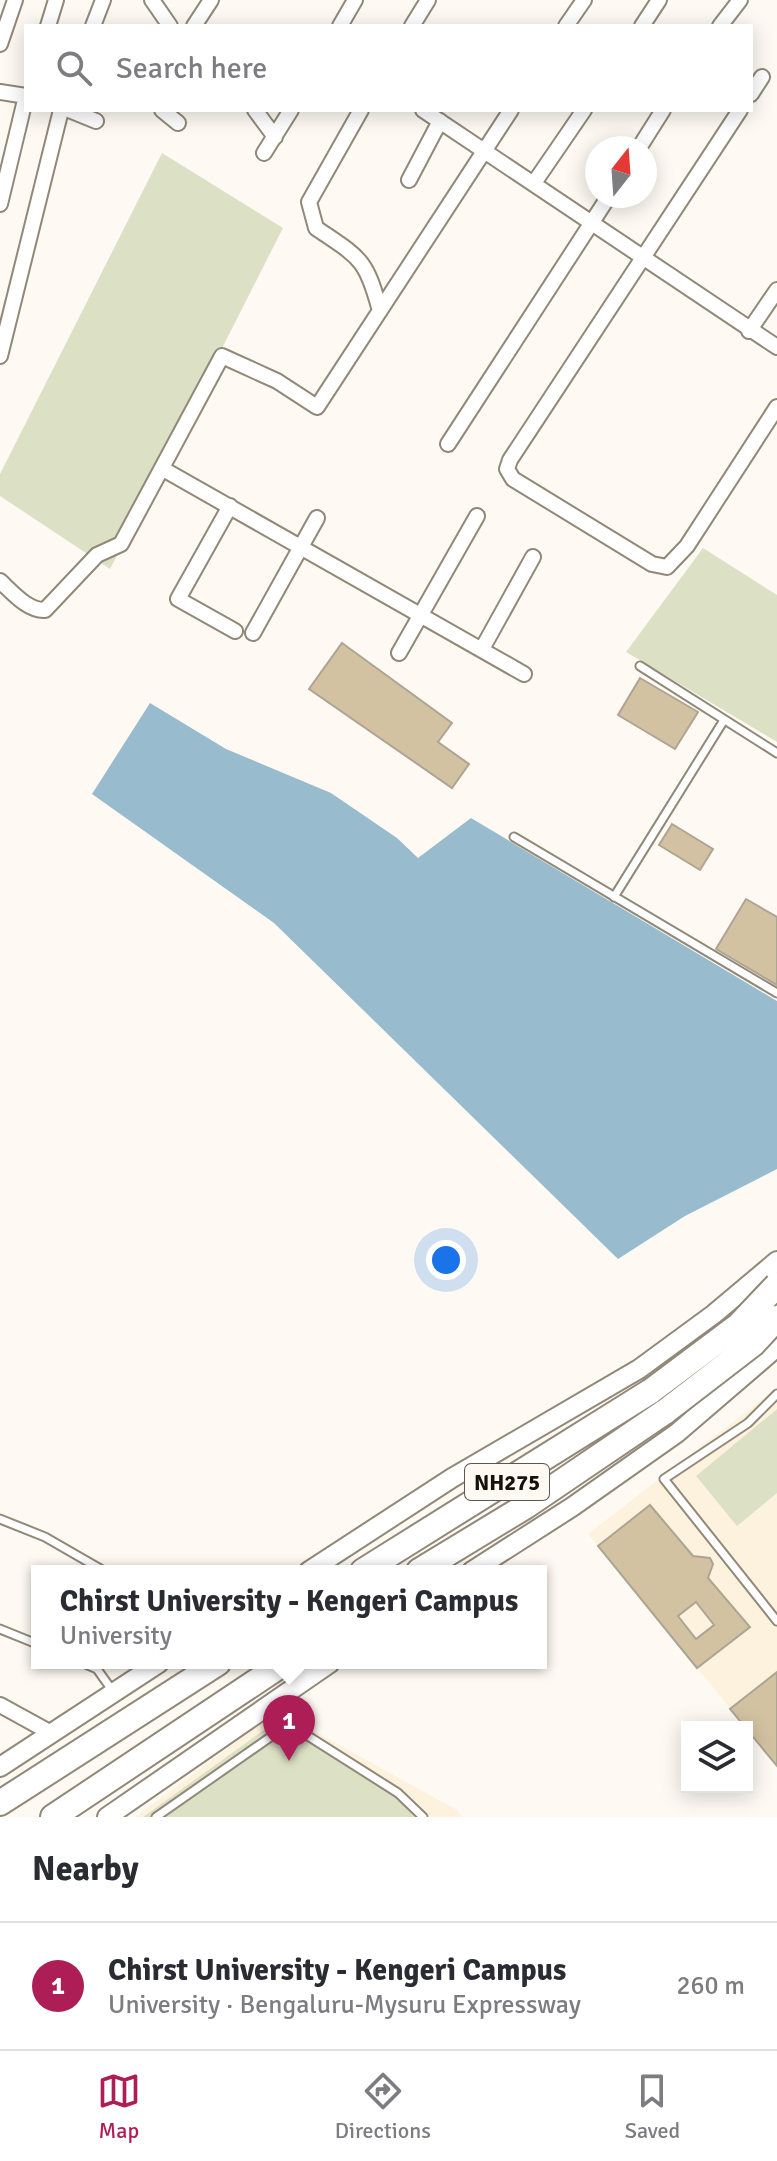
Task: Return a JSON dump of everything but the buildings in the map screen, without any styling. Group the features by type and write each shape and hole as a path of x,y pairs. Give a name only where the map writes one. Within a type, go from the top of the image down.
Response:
{"highway":[{"name":"NH275","path":"373,1565 651,1391 739,1325 777,1285"},
{"name":"NH275","path":"429,1565 526,1506 666,1411 753,1344 777,1318"},
{"path":"0,1803 209,1669"},
{"path":"53,1817 275,1669"}],"street":[{"path":"0,44 15,0"},
{"path":"49,24 56,0"},
{"path":"94,24 103,0"},
{"path":"152,0 169,24"},
{"path":"195,24 211,0"},
{"path":"341,24 355,0"},
{"path":"413,24 428,0"},
{"path":"567,24 584,0"},
{"path":"643,24 659,0"},
{"path":"722,24 740,0"},
{"path":"753,91 762,77"},
{"path":"0,92 24,96"},
{"path":"0,204 24,104"},
{"path":"0,356 61,112"},
{"path":"74,112 96,121"},
{"path":"164,112 178,123"},
{"path":"256,112 275,137"},
{"path":"264,153 290,112"},
{"path":"360,112 309,202 316,228 361,260 369,272 380,311"},
{"path":"426,112 644,255 749,331 777,347"},
{"path":"0,581 38,611 54,605 91,560 121,544 222,356 277,381 317,407 510,112"},
{"path":"534,183 583,112"},
{"path":"647,136 662,112"},
{"path":"739,112 507,469 513,479 652,564 667,567 687,546 777,407"},
{"path":"409,180 440,121"},
{"path":"448,444 602,208"},
{"path":"749,331 777,290"},
{"path":"163,469 524,674"},
{"path":"230,506 178,599 235,631"},
{"path":"399,653 477,516"},
{"path":"253,633 317,518"},
{"path":"482,649 533,557"},
{"name":"NH275","path":"318,1565 452,1478 639,1369 777,1261"},
{"path":"687,1334 736,1383"},
{"name":"NH275","path":"481,1565 667,1441 777,1347"},
{"path":"0,1767 149,1669"},
{"path":"107,1817 321,1669"},
{"path":"0,1705 51,1733"}],"lane":[{"path":"640,666 777,753"},
{"path":"614,897 724,720"},
{"path":"514,837 777,993"},
{"path":"777,1394 748,1423 664,1479 777,1621"},
{"path":"0,1519 45,1537 94,1565"},
{"path":"0,1629 31,1642"},
{"path":"97,1669 113,1691"},
{"path":"264,1708 398,1793 423,1817"},
{"path":"156,1817 289,1724"}],"shaded area":[{"path":"777,1388 777,1766 753,1737 753,1721 740,1721 588,1534"},
{"path":"278,1711 457,1810 463,1817 135,1817"}],"green space":[{"path":"162,153 283,228 110,569 0,496 0,474"},
{"path":"703,548 777,595 777,742 626,652"},
{"path":"777,1409 777,1493 737,1526 696,1476"},
{"path":"275,1722 368,1776 417,1817 143,1817"}],"water":[{"path":"150,703 226,749 331,793 397,838 418,858 471,818 777,1001 777,1169 685,1216 618,1259 274,923 92,794"}],"place":[{"name":"Chirst University - Kengeri Campus","path":"289,1761"}]}
